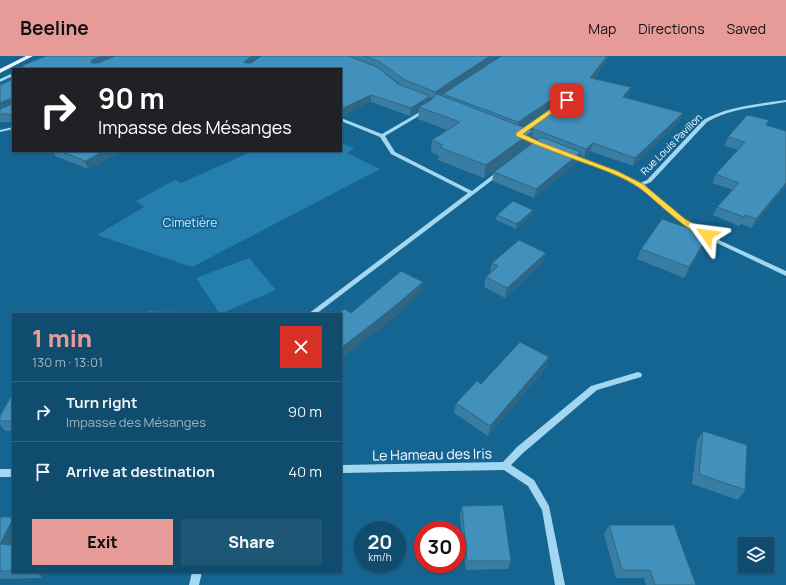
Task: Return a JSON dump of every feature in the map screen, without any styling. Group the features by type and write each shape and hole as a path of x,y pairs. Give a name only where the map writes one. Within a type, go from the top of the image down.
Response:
{"main road":[{"path":"0,71 30,56"}],"street":[{"path":"0,81 12,75"},
{"name":"Rue Louis Pavillon","path":"640,185 649,181 705,121 714,115 727,111 786,101"},
{"path":"382,136 431,106"},
{"path":"342,119 382,136 393,153 472,193"},
{"path":"0,131 12,128"},
{"path":"566,154 615,172 640,185 682,220 719,242 786,274"},
{"path":"312,313 502,170"},
{"path":"504,466 520,450 594,388 638,375"},
{"name":"Le Hameau des Iris","path":"342,469 504,466 531,483 546,509 560,585"},
{"path":"0,473 12,473"},
{"path":"194,585 197,573"}],"green space":[{"name":"Cimetière","path":"342,143 354,148 347,153 380,169 192,267 97,235 144,207 136,201 175,180 181,183 251,152 342,152"},
{"path":"249,258 276,290 219,313 196,278"}],"building":[{"path":"46,56 102,56 92,60 91,63 98,63 115,56 252,56 244,62 251,63 261,56 349,56 377,67 398,84 430,96 411,108 371,95 342,109 342,68 27,68 21,66"},
{"path":"364,56 490,56 435,92 403,79 380,62"},
{"path":"501,56 607,56 590,78 631,87 623,97 683,113 635,158 593,143 586,149 526,126 572,95 571,90 566,90 518,122 443,94"},
{"path":"12,79 12,115 0,114 0,109 10,105 11,100 9,99 0,103 0,85"},
{"path":"437,94 533,131 486,165 439,147 443,145 432,140 460,122 419,107 431,100"},
{"path":"747,115 769,120 766,125 786,131 786,183 756,219 745,215 744,217 717,207 739,183 716,174 745,142 728,137"},
{"path":"541,137 581,152 536,189 494,172"},
{"path":"62,152 102,152 85,161"},
{"path":"513,201 533,210 517,224 497,215"},
{"path":"662,219 708,235 689,267 641,249"},
{"path":"519,240 546,253 507,288 486,277 498,266 492,263"},
{"path":"401,271 423,282 342,347 342,313 339,313 345,309 351,313"},
{"path":"148,311 182,312 182,313 147,313"},
{"path":"520,342 549,357 490,426 456,403 477,381 481,384"},
{"path":"12,395 12,421 0,421 0,416"},
{"path":"703,431 747,445 745,490 699,474"},
{"path":"503,505 511,561 467,561 466,521 463,521 462,506"},
{"path":"0,517 12,517 12,521 0,544"},
{"path":"609,525 674,525 696,585 655,585 650,570 622,570"},
{"path":"0,544 12,545 12,571 0,571"}],"route":[{"path":"567,100 518,134 615,172 640,185 682,220 707,235"}]}
